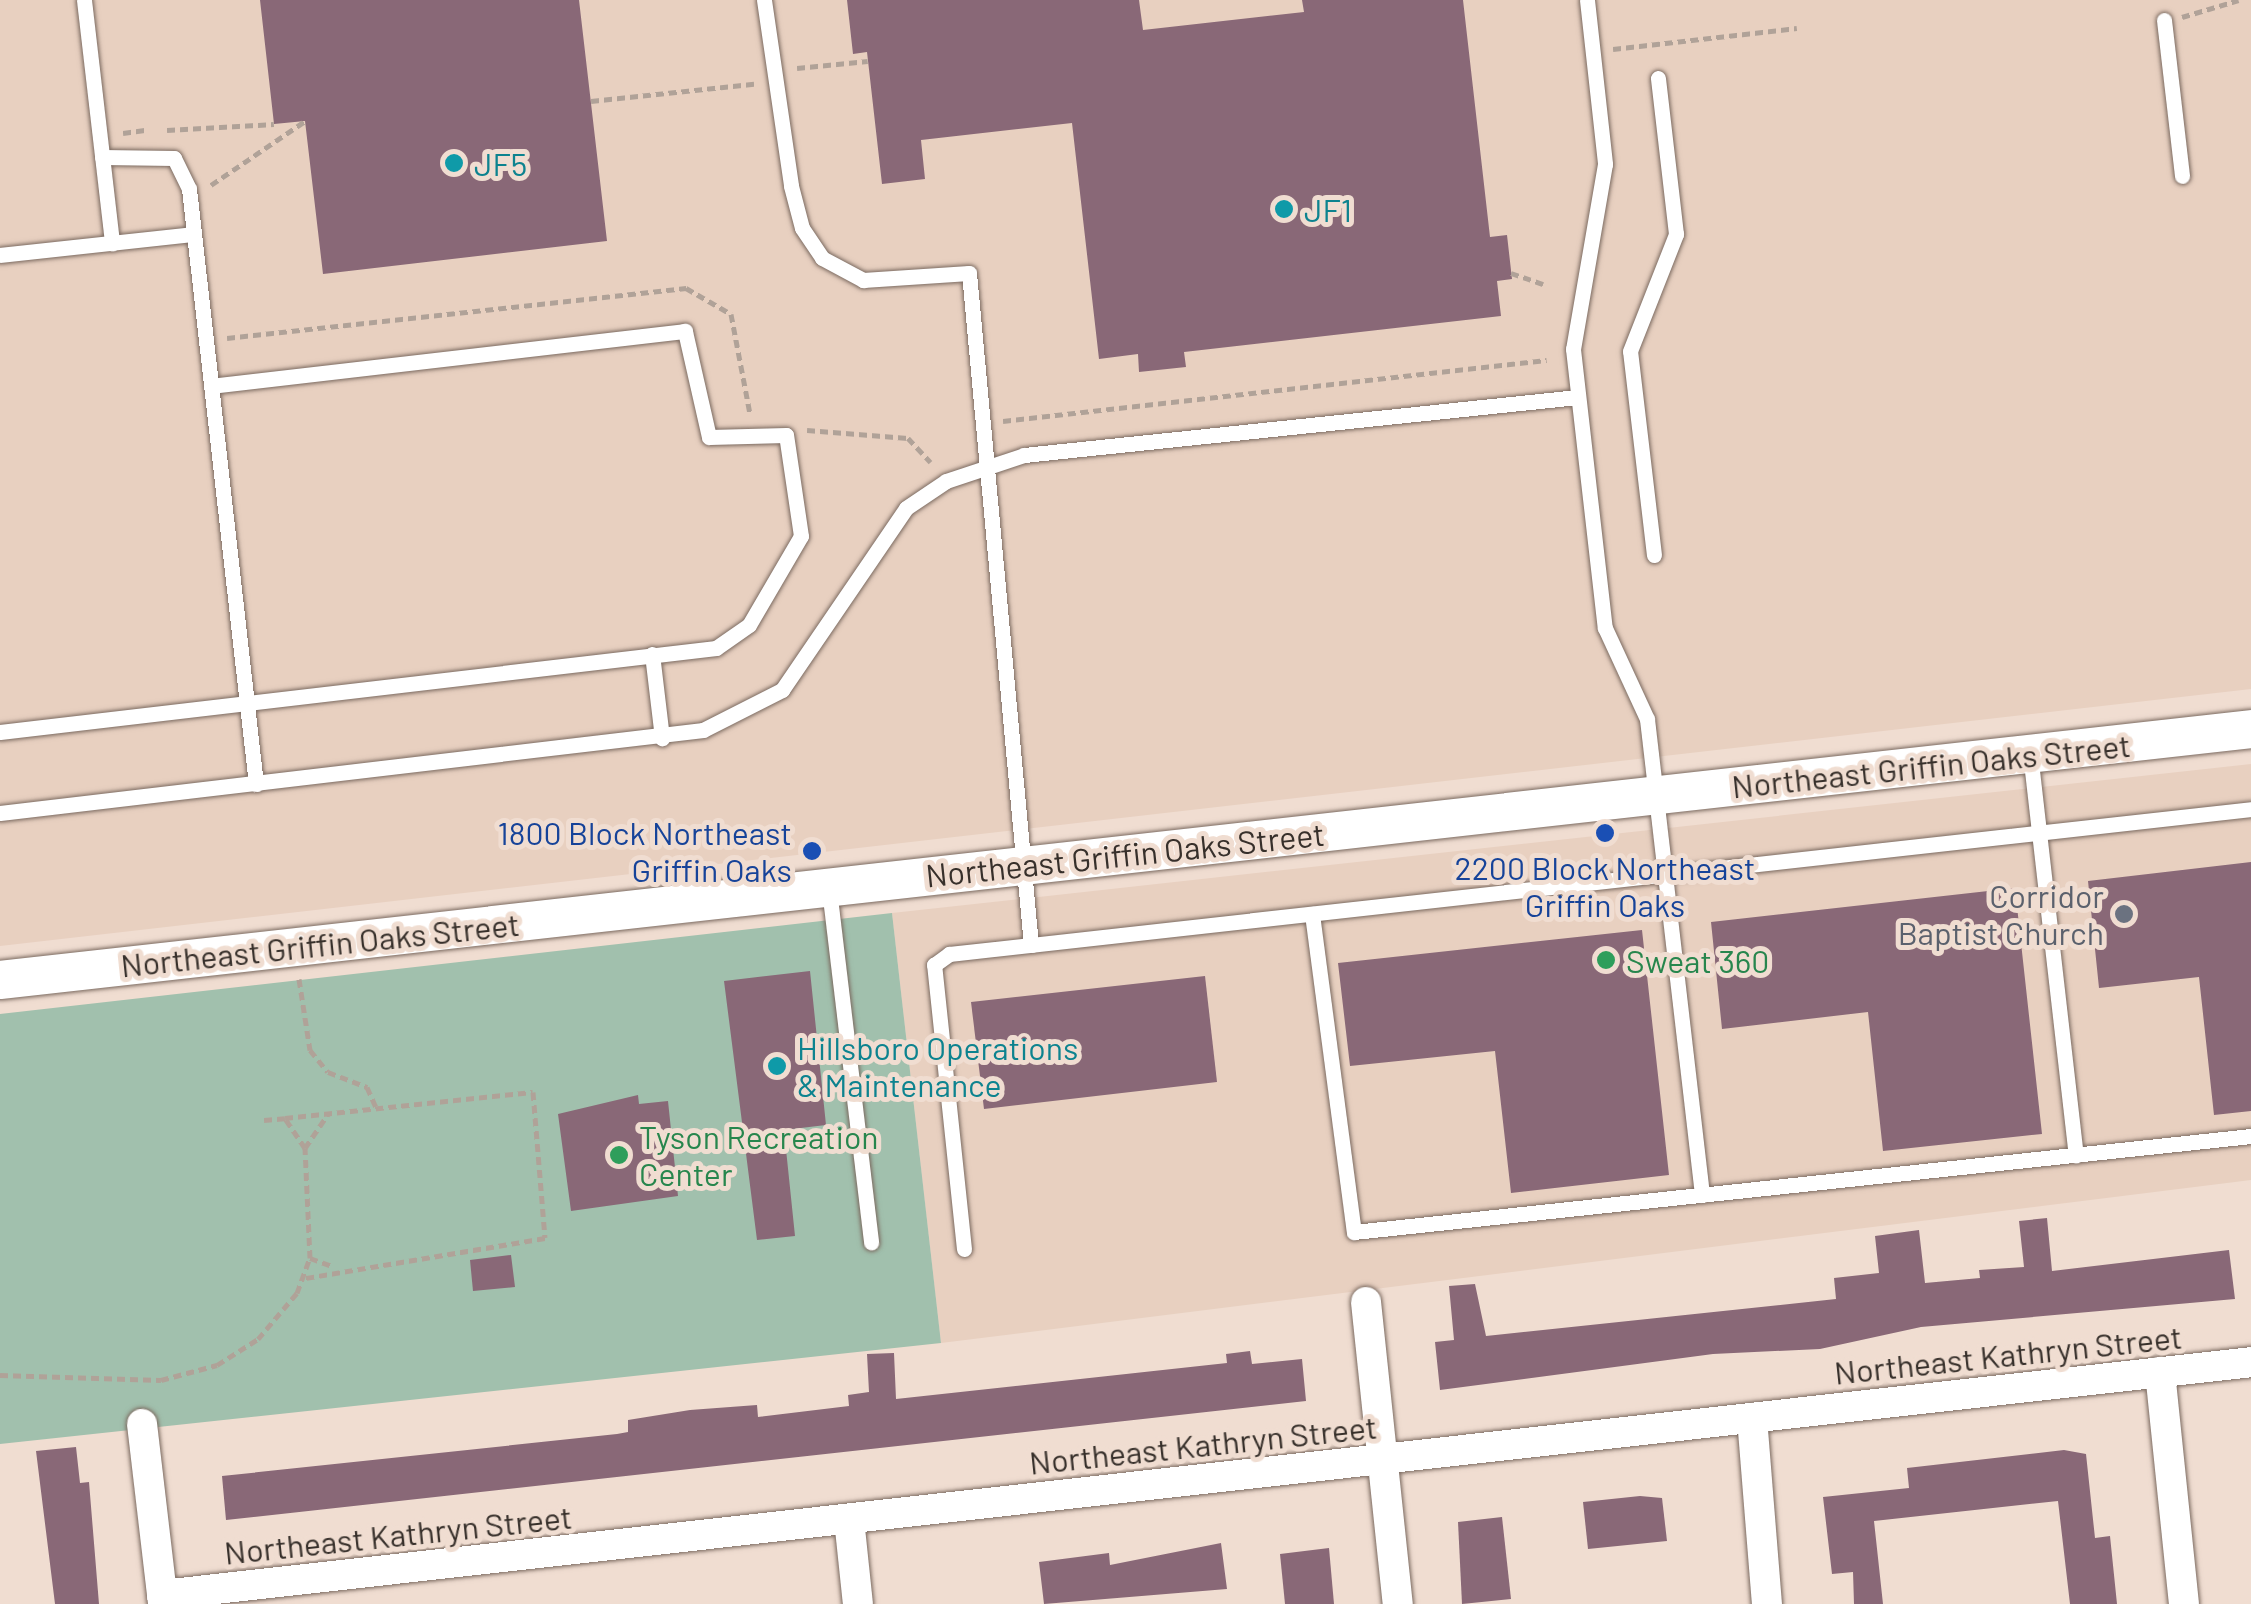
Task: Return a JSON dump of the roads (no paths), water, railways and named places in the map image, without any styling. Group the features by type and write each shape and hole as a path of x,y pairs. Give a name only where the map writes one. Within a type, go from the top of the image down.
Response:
{"street":[{"name":"Northeast Griffin Oaks Street","path":"0,980 2251,729"},
{"path":"1366,1302 1398,1604"},
{"name":"Northeast Kathryn Street","path":"162,1600 2251,1362"},
{"path":"2160,1372 2184,1604"},
{"path":"1752,1418 1768,1604"},
{"path":"142,1424 162,1600"},
{"path":"849,1519 858,1604"}],"lane":[{"path":"84,0 112,243"},
{"path":"764,0 802,228 822,258 863,280 969,273 990,464 1021,865 1031,945"},
{"path":"1586,0 1605,164 1572,318 1578,396 1604,628 1642,700 1668,875 1702,1195"},
{"path":"2164,20 2182,176"},
{"path":"1654,555 1630,351 1676,234 1658,78"},
{"path":"102,156 174,158 188,189 256,784"},
{"path":"0,255 194,234"},
{"path":"0,732 716,648 740,632 801,536 786,435 709,437 698,408 685,332 211,386"},
{"path":"0,813 662,738 738,719 782,690 906,508 990,464 1578,396"},
{"path":"652,654 662,738"},
{"path":"2030,754 2076,1155"},
{"path":"964,1248 934,965 949,954 2251,809"},
{"path":"829,886 871,1243"},
{"path":"1312,914 1354,1232 2251,1136"}],"place":[{"name":"JF5","path":"454,163"},
{"name":"JF1","path":"1284,209"},
{"name":"2200 Block Northeast Griffin Oaks","path":"1605,833"},
{"name":"1800 Block Northeast Griffin Oaks","path":"812,851"},
{"name":"Corridor Baptist Church","path":"2124,914"},
{"name":"Sweat 360","path":"1606,960"},
{"name":"Hillsboro Operations & Maintenance","path":"777,1066"},
{"name":"Tyson Recreation Center","path":"619,1155"}]}
